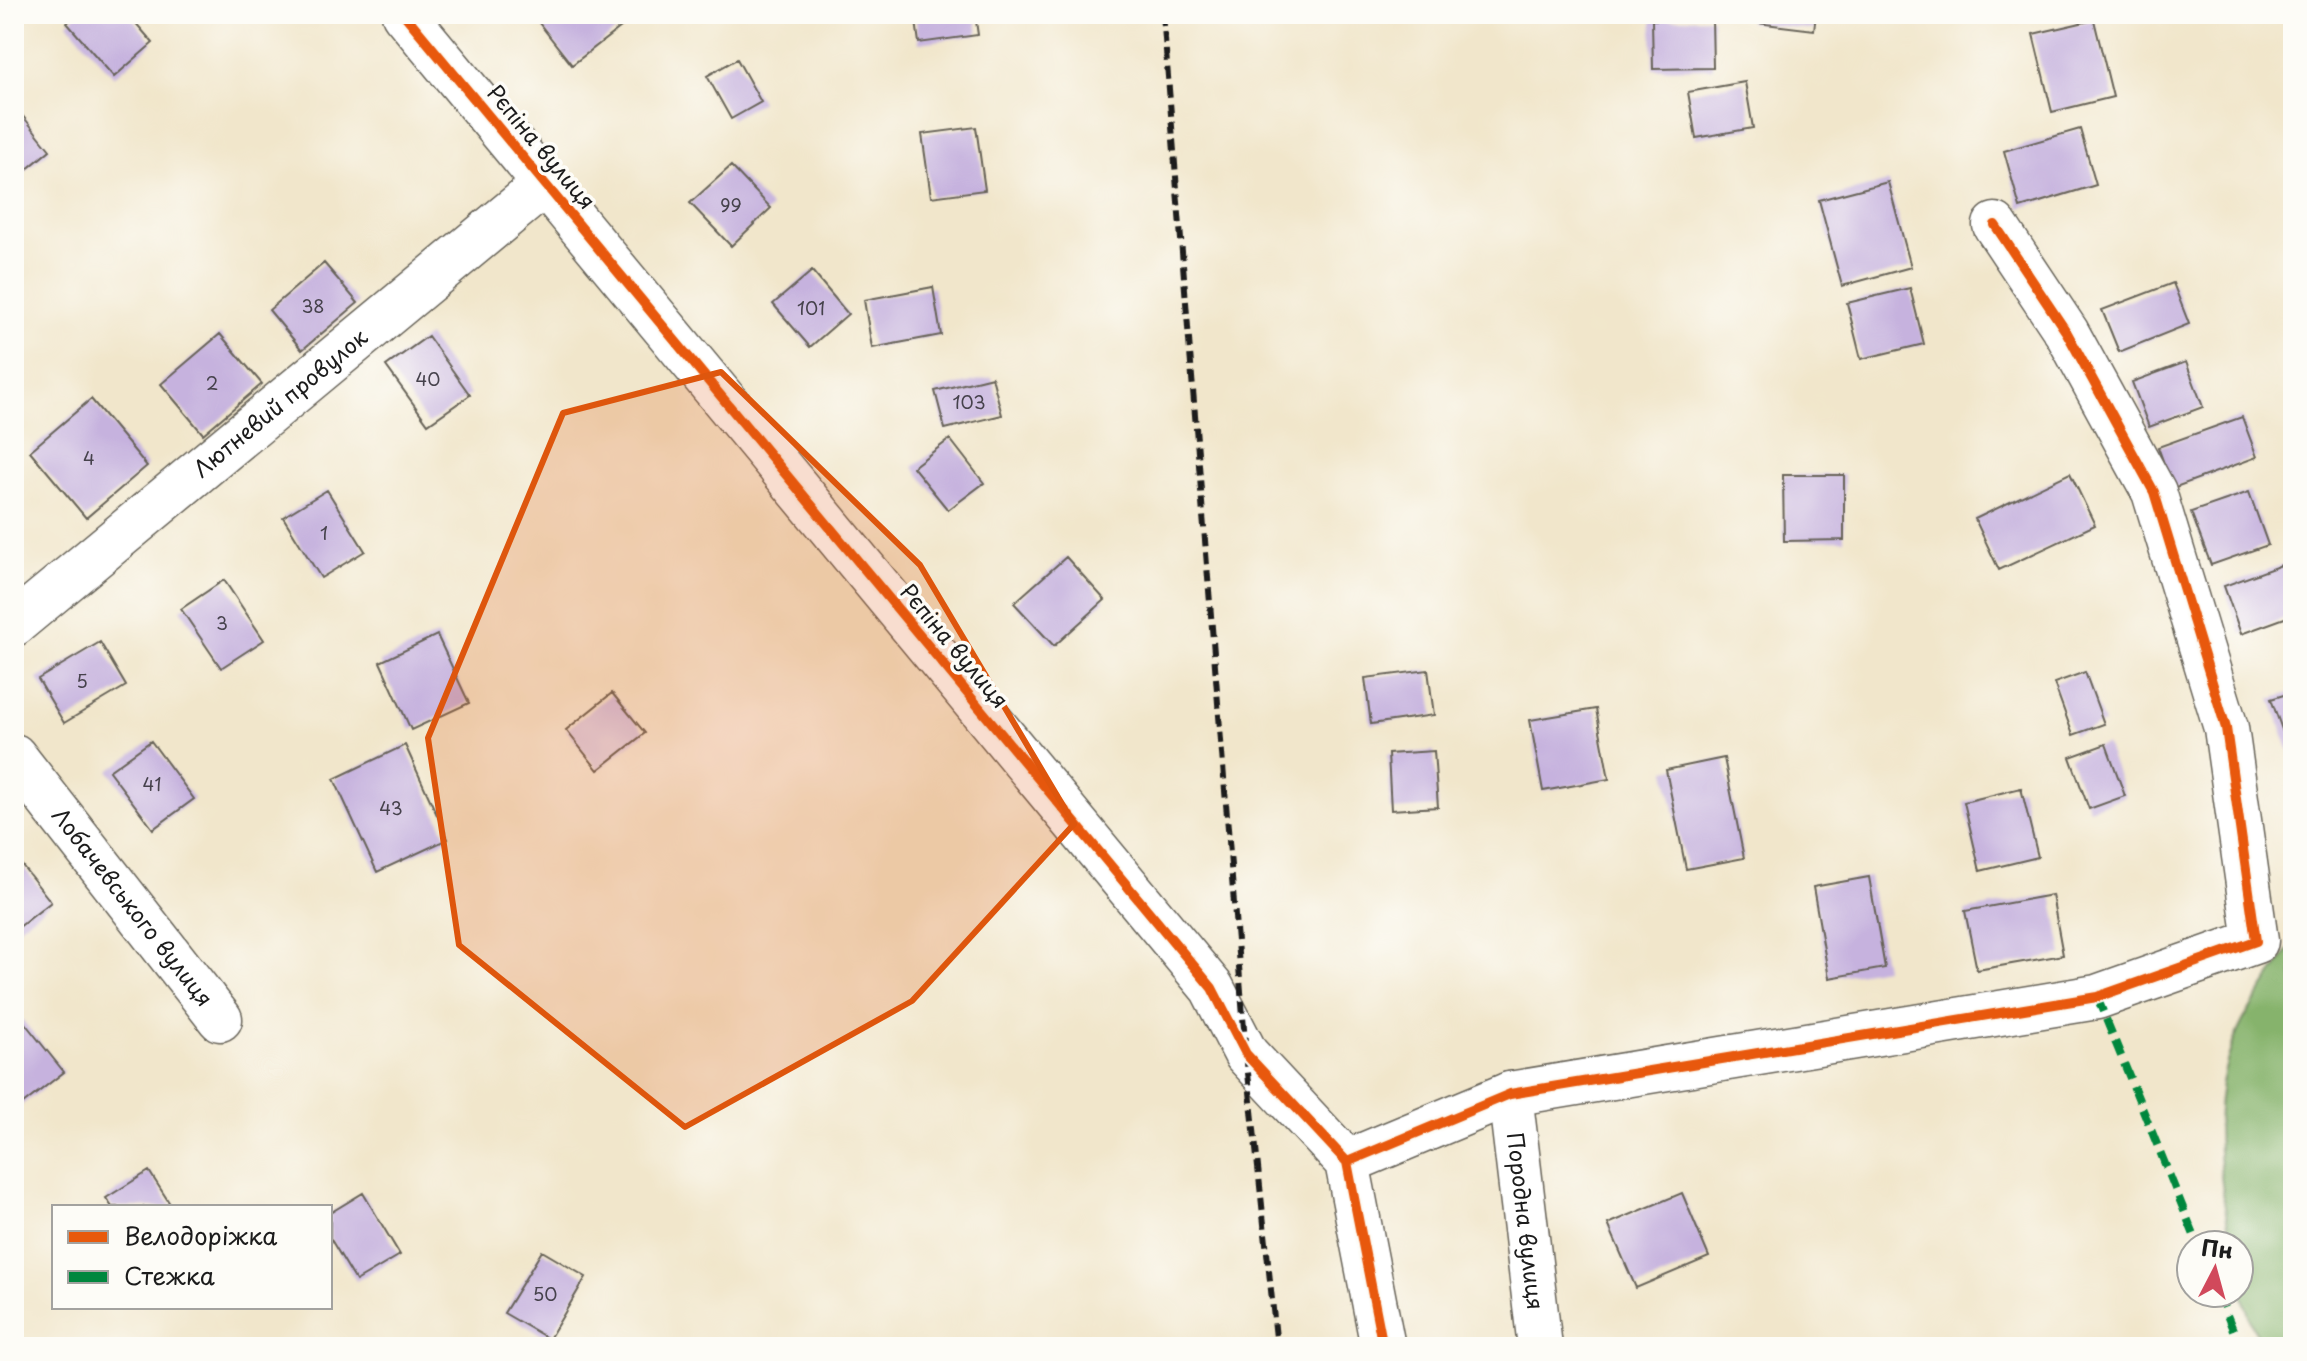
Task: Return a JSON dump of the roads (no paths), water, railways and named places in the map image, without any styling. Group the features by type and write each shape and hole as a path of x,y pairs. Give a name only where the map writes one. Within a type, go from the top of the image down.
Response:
{"street":[{"name":"Рєпіна вулиця","path":"404,14 1212,988 1246,1054 1347,1162"},
{"name":"Лютневий провулок","path":"14,624 545,184"},
{"path":"1383,1347 1347,1162 1510,1094 2097,997 2256,941 2226,728 2154,492 2067,333 1995,225"},
{"name":"Лобачевського вулиця","path":"14,756 220,1019"},
{"name":"Породна вулиця","path":"1510,1094 1540,1347"}],"railway":[{"path":"1163,14 1246,1054 1277,1347"}]}
